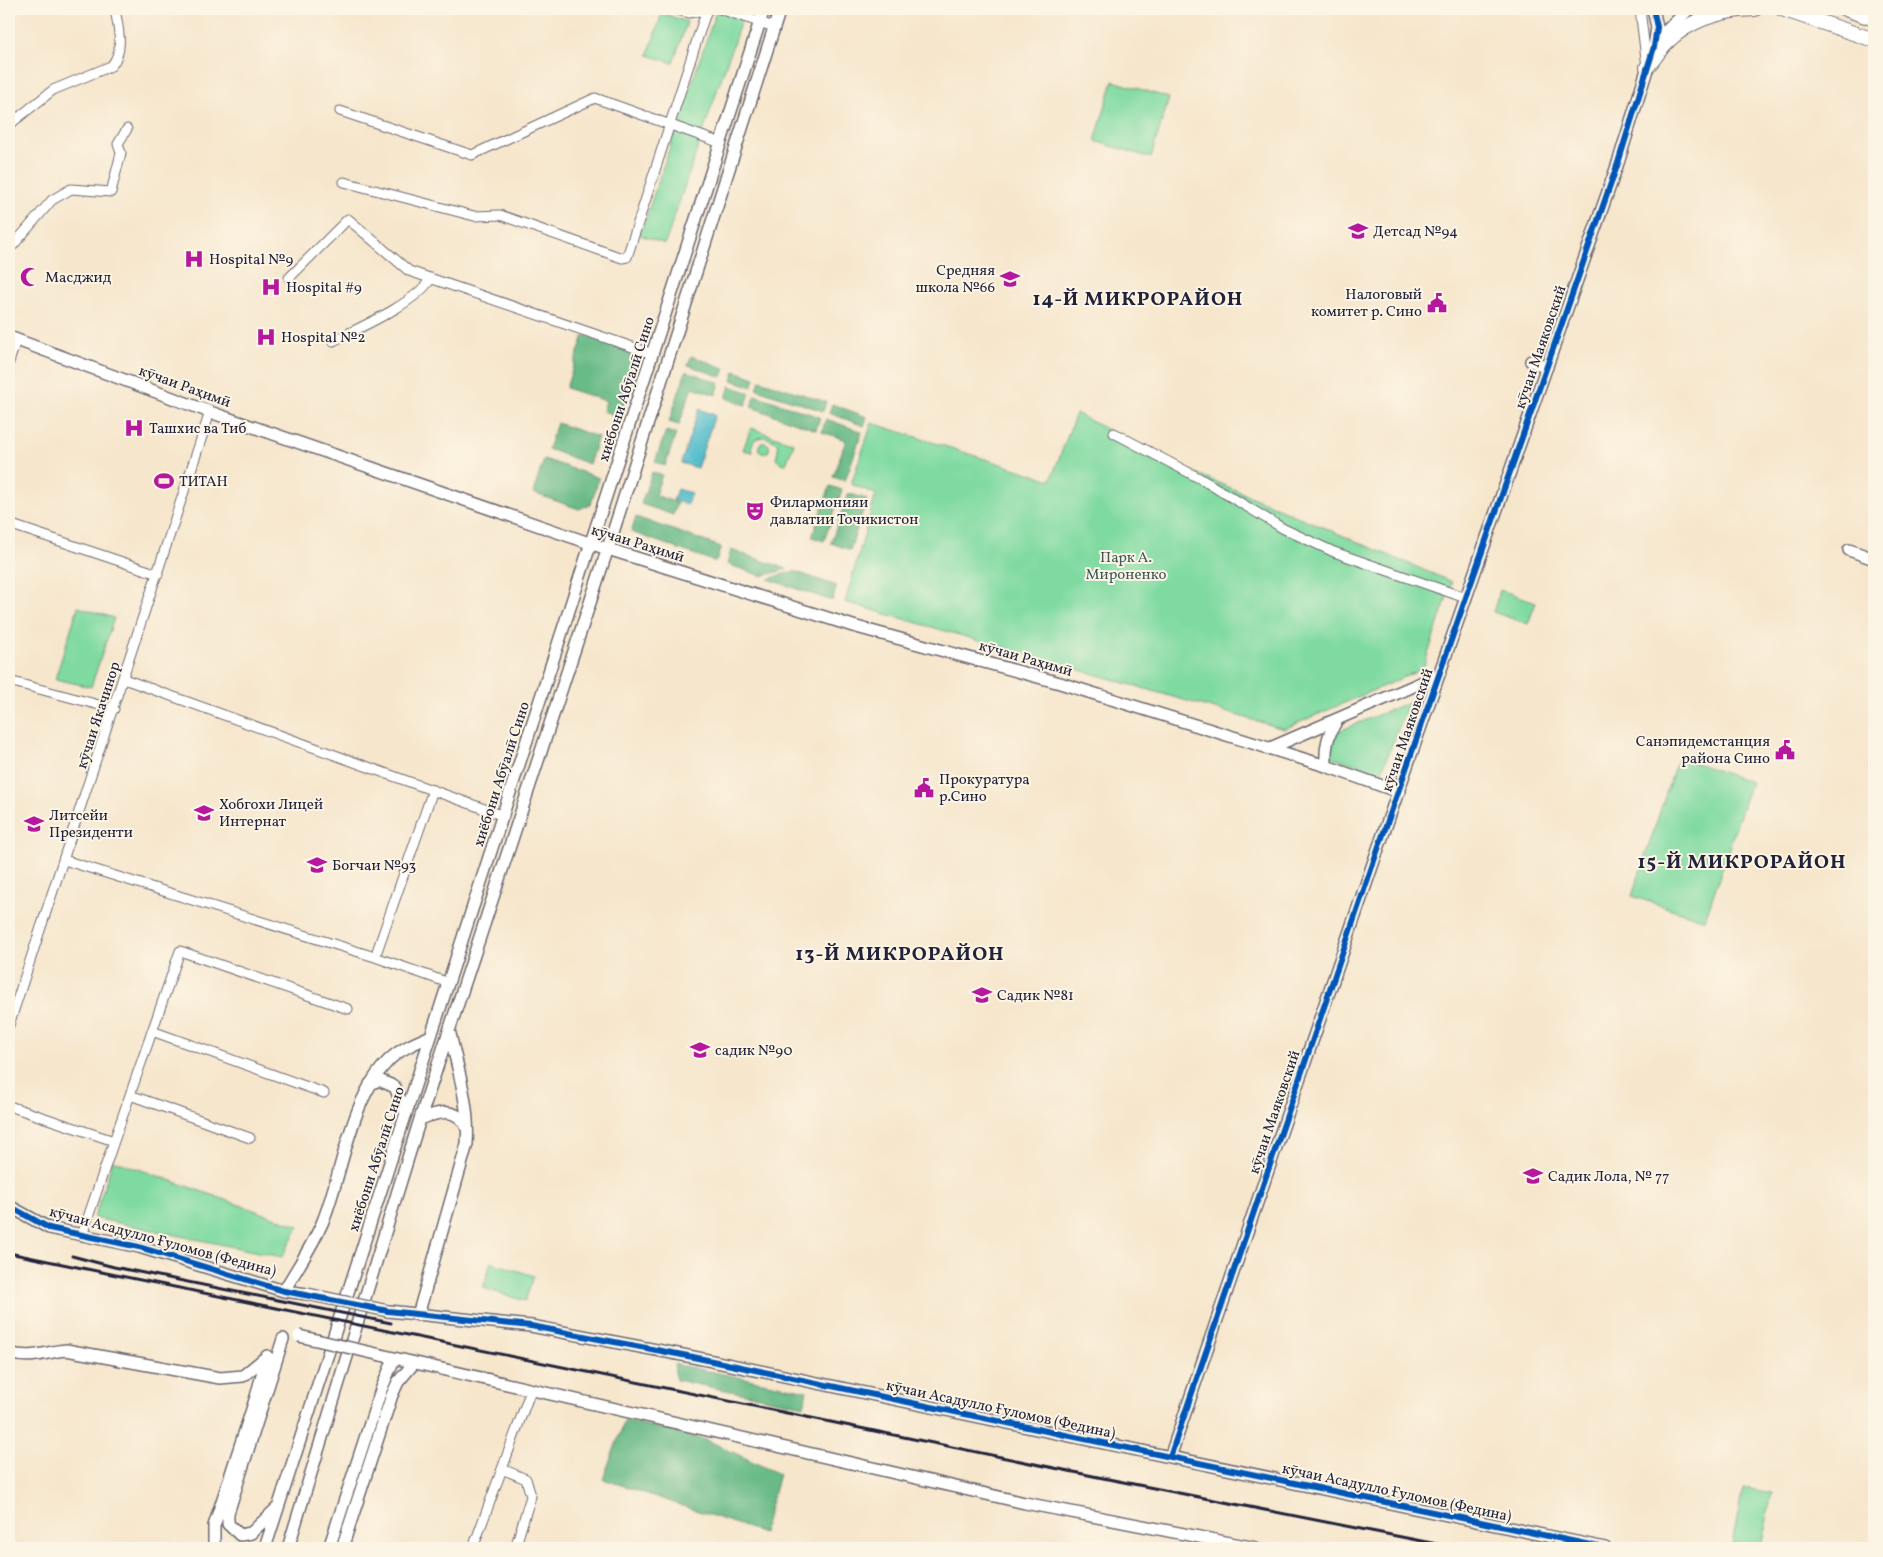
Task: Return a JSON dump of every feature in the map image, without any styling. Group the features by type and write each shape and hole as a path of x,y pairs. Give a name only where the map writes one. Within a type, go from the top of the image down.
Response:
{"main road":[{"path":"1647,67 1665,44 1688,25 1731,10 1755,9"},
{"path":"1782,9 1874,40"},
{"path":"1845,9 1874,19"}],"street":[{"path":"9,125 53,90 111,66 118,59 120,48 115,9"},
{"path":"344,182 474,216 500,215 622,258 627,257 709,9 689,13 674,9"},
{"path":"720,9 774,27"},
{"name":"хиёбони Абӯалӣ Сино","path":"265,1548 450,983 764,9"},
{"name":"хиёбони Абӯалӣ Сино","path":"288,1548 420,1119 608,548 780,9"},
{"path":"1640,9 1647,67"},
{"name":"кӯчаи Маяковский","path":"1170,1457 1439,675 1618,163 1654,47 1657,27 1653,9"},
{"name":"кӯчаи Маяковский","path":"1654,47 1665,32 1690,9"},
{"path":"340,111 472,155 595,98 721,142"},
{"path":"9,250 52,200 72,188 111,192 121,154 118,144 127,129"},
{"path":"289,278 348,219 409,271 653,354"},
{"path":"333,340 372,322 408,300 426,288 431,278"},
{"path":"9,362 12,339"},
{"name":"кӯчаи Раҳимӣ","path":"12,339 210,412 781,608 1060,683 1326,766 1399,792"},
{"path":"1531,361 1547,367"},
{"name":"кӯчаи Якачинор","path":"9,1025 210,412"},
{"path":"1114,433 1201,479 1284,529 1334,552 1466,598"},
{"path":"9,524 158,574"},
{"path":"1849,550 1874,559"},
{"path":"1268,749 1439,675"},
{"path":"124,679 504,816"},
{"path":"9,681 114,709"},
{"path":"1326,766 1325,747 1328,734 1337,720"},
{"path":"376,957 433,790"},
{"path":"64,860 376,957 450,983"},
{"path":"82,1235 180,951 348,1009"},
{"path":"152,1031 324,1093"},
{"path":"418,1315 467,1144 468,1130 464,1098 450,1032"},
{"path":"284,1290 323,1222 360,1108 370,1084 389,1059 410,1046 432,1036"},
{"path":"370,1084 379,1080 395,1087 406,1114"},
{"path":"130,1095 250,1138"},
{"path":"9,1106 114,1141"},
{"path":"420,1119 445,1111 456,1114 464,1121 468,1130"},
{"name":"кӯчаи Асадулло Ғуломов (Федина)","path":"9,1206 49,1228 139,1247 284,1290 388,1311 531,1326 1606,1548"},
{"path":"9,1353 22,1357 34,1357 48,1352 66,1350 220,1378 243,1376 266,1357 283,1339 299,1336 1016,1501 1256,1548"},
{"path":"279,1506 251,1533 240,1534 228,1524 228,1513 283,1339"},
{"path":"214,1548 214,1526 256,1397 266,1357"},
{"path":"329,1548 381,1390 394,1358"},
{"path":"342,1548 392,1395 398,1382 414,1363"},
{"path":"243,1376 256,1397"},
{"path":"473,1548 531,1390"},
{"path":"502,1469 526,1479 531,1496 515,1548"}],"green space":[{"path":"717,9 745,9 665,244 640,235"},
{"path":"662,13 687,22 673,63 648,55"},
{"path":"1113,81 1169,98 1151,158 1095,141"},
{"path":"584,335 642,355 620,417 603,411 606,401 566,388"},
{"path":"691,356 725,368 722,377 688,365"},
{"path":"686,371 720,383 716,395 692,387 679,425 669,422"},
{"path":"735,371 755,378 752,387 732,380"},
{"path":"760,380 826,402 823,411 757,389"},
{"path":"730,386 750,393 746,405 726,398"},
{"path":"755,395 820,417 816,430 751,407"},
{"path":"832,404 867,417 864,426 829,413"},
{"name":"Парк А. Мироненко","path":"1076,413 1160,458 1452,582 1423,669 1284,729 845,602 876,494 851,484 872,423 1051,480"},
{"path":"826,419 862,432 845,481 833,477 846,440 822,432"},
{"path":"557,423 598,437 589,464 548,449"},
{"path":"751,428 794,443 786,464 780,463 776,459 777,443 768,438 763,437 754,440 751,447 753,452 743,450"},
{"path":"666,431 676,434 665,466 655,462"},
{"path":"764,442 770,448 764,454 758,448"},
{"path":"544,459 599,478 591,504 579,509 533,493"},
{"path":"652,472 662,475 655,495 677,503 673,515 641,504"},
{"path":"830,486 842,490 824,541 812,537"},
{"path":"848,493 867,499 850,550 831,543"},
{"path":"636,517 721,547 716,562 631,532"},
{"path":"731,550 788,569 762,576 727,564"},
{"path":"794,571 837,586 832,601 768,579"},
{"path":"1500,590 1536,602 1528,624 1493,612"},
{"path":"78,607 114,618 91,687 55,679"},
{"path":"1409,702 1381,773 1332,757 1327,749 1331,737 1339,731"},
{"path":"1678,757 1751,782 1705,920 1632,896"},
{"path":"113,1160 299,1226 282,1257 94,1218"},
{"path":"491,1262 534,1276 525,1301 483,1288"},
{"path":"674,1364 807,1391 804,1406 676,1380"},
{"path":"625,1420 707,1440 779,1474 763,1533 603,1479"},
{"path":"1743,1488 1772,1493 1761,1548 1732,1544"}],"water":[{"path":"699,409 715,415 697,468 681,463"},
{"path":"677,489 691,493 687,505 673,500"}],"railway":[{"path":"9,1253 1098,1477 1457,1548"},
{"path":"72,1256 114,1267 391,1323"}],"cycle path":[{"path":"1170,1457 1378,849 1618,163 1654,47 1657,27 1653,9"},
{"path":"9,1206 49,1228 139,1247 284,1291 388,1311 531,1326 693,1357 1605,1548"}],"place":[{"name":"Детсад №94","path":"1358,231"},
{"name":"Hospital №9","path":"194,259"},
{"name":"Масджид","path":"30,277"},
{"name":"Средняя школа №66","path":"1010,279"},
{"name":"Hospital #9","path":"271,287"},
{"name":"Налоговый комитет р. Сино","path":"1437,303"},
{"name":"Hospital №2","path":"266,337"},
{"name":"Ташхис ва Тиб","path":"134,428"},
{"name":"ТИТАН","path":"164,481"},
{"name":"Филармонияи давлатии Точикистон","path":"755,511"},
{"name":"Санэпидемстанция района Сино","path":"1785,750"},
{"name":"Прокуратура р.Сино","path":"924,788"},
{"name":"Хобгохи Лицей Интернат","path":"204,813"},
{"name":"Литсейи Президенти","path":"34,824"},
{"name":"Богчаи №93","path":"317,865"},
{"name":"Садик №81","path":"982,995"},
{"name":"садик №90","path":"700,1050"},
{"name":"Садик Лола, № 77","path":"1533,1176"}],"district":[{"name":"14-Й МИКРОРАЙОН","path":"1138,298"},
{"name":"15-Й МИКРОРАЙОН","path":"1742,861"},
{"name":"13-Й МИКРОРАЙОН","path":"900,953"}]}
